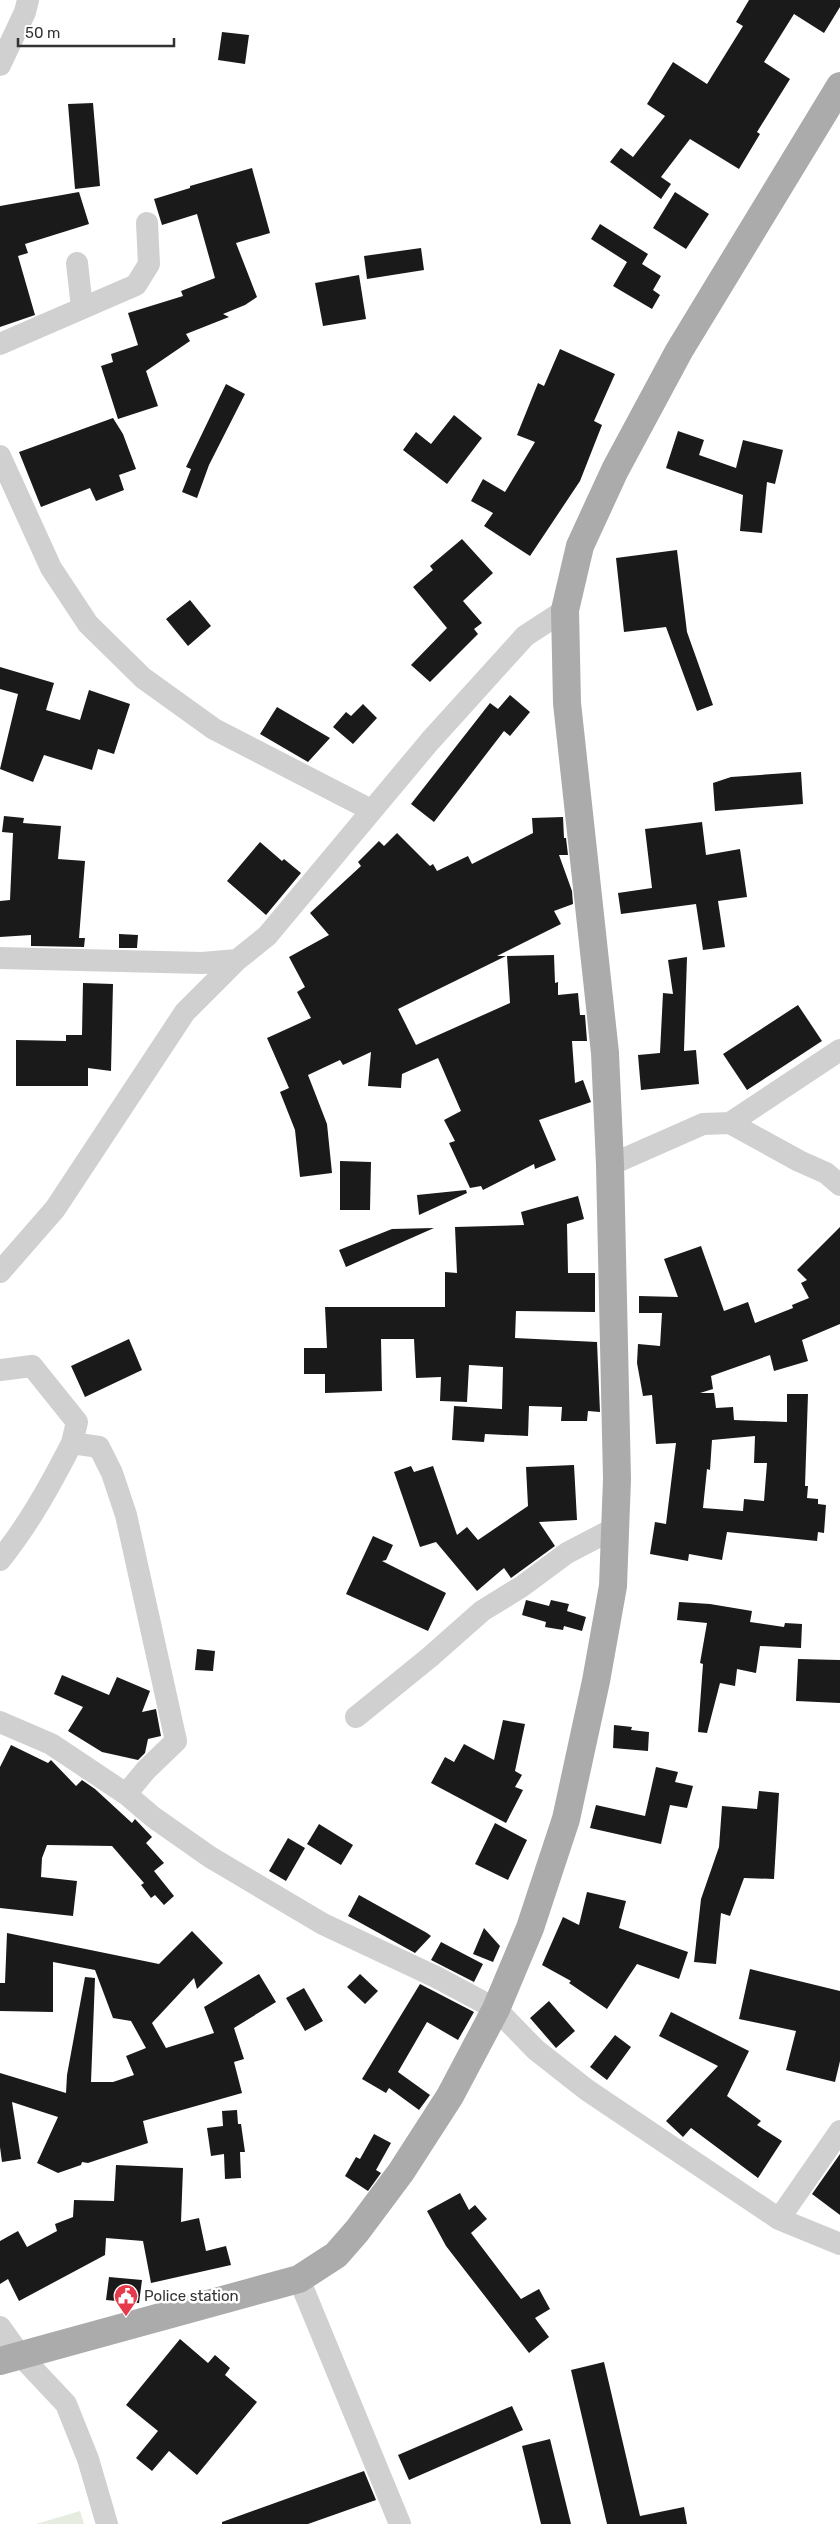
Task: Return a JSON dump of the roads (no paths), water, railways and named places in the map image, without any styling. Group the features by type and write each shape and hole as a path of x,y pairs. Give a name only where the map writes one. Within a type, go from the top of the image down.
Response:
{"main road":[{"path":"10,2358 299,2279 336,2255 357,2231 401,2172 450,2096 496,2009 530,1928 566,1819 596,1681 612,1595 615,1528 615,1362 605,1053 567,703 565,610 580,546 615,470 684,342 840,86"}],"street":[{"path":"0,65 25,12 28,0"},
{"path":"0,344 136,285 149,264 147,223"},
{"path":"77,263 82,308"},
{"path":"0,456 51,568 88,624 143,678 214,729 371,810"},
{"path":"0,1272 55,1209 185,1012 237,960 267,936 371,810 525,636 565,610"},
{"path":"0,958 202,963 237,960"},
{"path":"730,1123 840,1050"},
{"path":"610,1165 702,1124 730,1123 799,1161 826,1172 840,1185"},
{"path":"0,1370 32,1366 77,1422 72,1443 46,1492 17,1539 0,1560"},
{"path":"72,1443 99,1447 112,1473 126,1515 176,1741 146,1770 126,1794"},
{"path":"356,1717 430,1657 482,1611 521,1587 567,1553 615,1528"},
{"path":"0,1722 52,1744 126,1794 153,1817 210,1857 323,1924 436,1977 496,2009 536,2050 587,2090 779,2219 840,2244"},
{"path":"779,2219 840,2131"},
{"path":"299,2279 400,2524"},
{"path":"0,2327 10,2358 66,2404 88,2459 107,2524"}],"place":[{"name":"Police station","path":"126,2317"}]}
